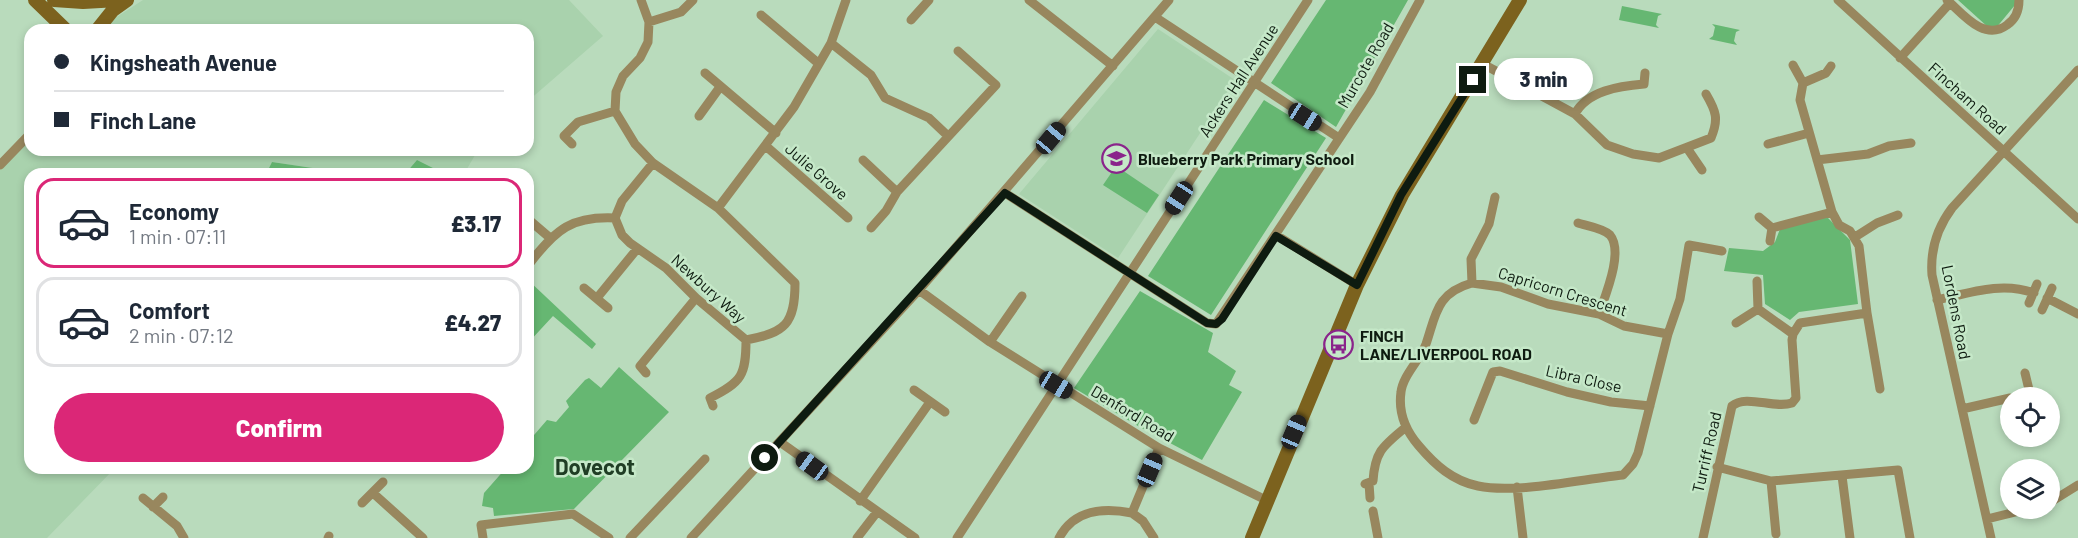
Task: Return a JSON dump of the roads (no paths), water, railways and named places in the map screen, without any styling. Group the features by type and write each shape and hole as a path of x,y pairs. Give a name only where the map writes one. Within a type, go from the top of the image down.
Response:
{"street":[{"path":"34,0 61,24"},
{"path":"54,0 83,2 118,0"},
{"path":"101,24 113,10 127,0"},
{"path":"641,0 649,22 648,42 640,58 623,76 616,92 615,111 635,144 653,164 718,208 794,107 831,43 846,0"},
{"path":"649,22 681,12 693,0"},
{"path":"911,20 929,0"},
{"path":"1030,0 1113,66"},
{"path":"691,538 919,290 1005,193 1169,0"},
{"name":"Ackers Hall Avenue","path":"957,538 1308,0"},
{"name":"Murcote Road","path":"1129,273 1207,323 1216,324 1370,92 1420,0"},
{"path":"1252,538 1357,285 1401,195 1520,0"},
{"name":"Fincham Road","path":"1838,0 2078,219"},
{"path":"1900,58 1949,1 1975,25 1992,30 2006,26 2013,20 2019,0 2030,0"},
{"path":"61,1 54,10 61,24"},
{"path":"83,2 95,8 98,24"},
{"path":"761,15 818,63"},
{"path":"1155,17 1253,84 1339,138"},
{"path":"1992,30 1992,41"},
{"path":"831,43 871,75 885,98 929,118 948,136"},
{"path":"871,228 886,211 897,192 948,136 983,102 996,85 958,51"},
{"path":"1483,64 1575,114 1607,145 1633,154 1659,158 1711,138 1717,124 1717,113 1706,94"},
{"path":"1793,65 1803,83 1800,100 1833,212 1839,225 1855,237 1860,246 1867,313 1880,389"},
{"path":"1803,83 1826,73 1831,66"},
{"name":"Lordens Road","path":"1991,538 1937,300 1932,261 1941,224 1952,208 2078,70"},
{"path":"705,73 776,133"},
{"path":"1575,114 1581,103 1595,96 1620,86 1644,84 1645,73"},
{"path":"699,116 720,87"},
{"path":"572,144 564,136 578,122 615,111"},
{"path":"1768,144 1809,133"},
{"path":"0,165 24,140"},
{"path":"1817,160 1868,154 1889,146 1911,143"},
{"name":"Julie Grove","path":"766,147 848,218"},
{"path":"1688,148 1701,170"},
{"path":"863,160 897,192"},
{"path":"534,258 549,237 573,222 597,217 615,218 622,201 653,164"},
{"path":"1005,193 1129,273"},
{"path":"1472,283 1471,259 1489,224 1495,197"},
{"name":"Newbury Way","path":"615,218 622,235 637,249 666,267 696,298 746,340 770,336 789,321 795,307 795,283 718,208"},
{"path":"1772,228 1833,212"},
{"path":"1855,237 1877,223 1889,224 1898,215"},
{"path":"1759,217 1772,228"},
{"path":"1578,223 1610,236 1615,255 1599,314"},
{"path":"534,224 549,237"},
{"path":"1770,240 1772,228"},
{"path":"1276,236 1357,285"},
{"name":"Capricorn Crescent","path":"1668,334 1624,326 1599,314 1548,304 1501,286 1472,283 1454,291 1435,310 1421,355 1402,386 1401,414 1406,427 1422,450 1444,471 1456,479 1479,487 1517,487 1623,475 1633,464 1638,453 1668,334 1680,299 1689,244 1722,250"},
{"path":"597,298 637,249"},
{"path":"1757,281 1758,309"},
{"path":"584,288 608,308"},
{"path":"1937,300 1996,288 2035,288 2029,303"},
{"path":"2042,310 2052,288"},
{"name":"Denford Road","path":"919,290 990,342 1159,448 1266,500"},
{"path":"990,342 1022,296"},
{"path":"646,373 640,366 696,298"},
{"path":"2048,298 2078,314"},
{"path":"1758,309 1793,334 1800,323 1807,320 1867,313"},
{"path":"1736,323 1758,309"},
{"name":"Turriff Road","path":"1703,538 1732,406 1735,403 1786,405 1796,398 1793,334"},
{"path":"713,406 710,398 732,387 746,369 746,340"},
{"name":"Libra Close","path":"1474,420 1493,372 1500,371 1567,392 1611,402 1650,406"},
{"path":"2025,373 2028,387"},
{"path":"914,390 945,412"},
{"path":"1962,410 2000,401"},
{"path":"860,501 930,402"},
{"path":"1370,498 1367,483 1373,481 1375,458 1385,444 1406,427"},
{"path":"780,442 915,538"},
{"path":"1132,513 1159,448"},
{"path":"630,538 705,459"},
{"path":"1718,467 1771,481 1898,470 1910,538"},
{"path":"1842,476 1850,538"},
{"path":"1771,481 1776,534"},
{"path":"362,503 383,482"},
{"path":"2060,496 2078,485"},
{"path":"1517,487 1523,538"},
{"path":"373,493 423,538"},
{"path":"153,507 163,497"},
{"path":"143,498 177,526 184,538"},
{"path":"1059,538 1064,528 1074,519 1089,512 1102,510 1132,513 1143,521 1155,538"},
{"path":"1373,511 1378,538"},
{"path":"857,538 877,512"},
{"path":"483,538 481,525 573,514 609,538"},
{"path":"1987,519 2000,516"}],"place":[{"name":"Blueberry Park Primary School","path":"1117,158"},
{"name":"FINCH LANE/LIVERPOOL ROAD","path":"1339,344"}],"district":[{"name":"Dovecot","path":"595,466"}]}
